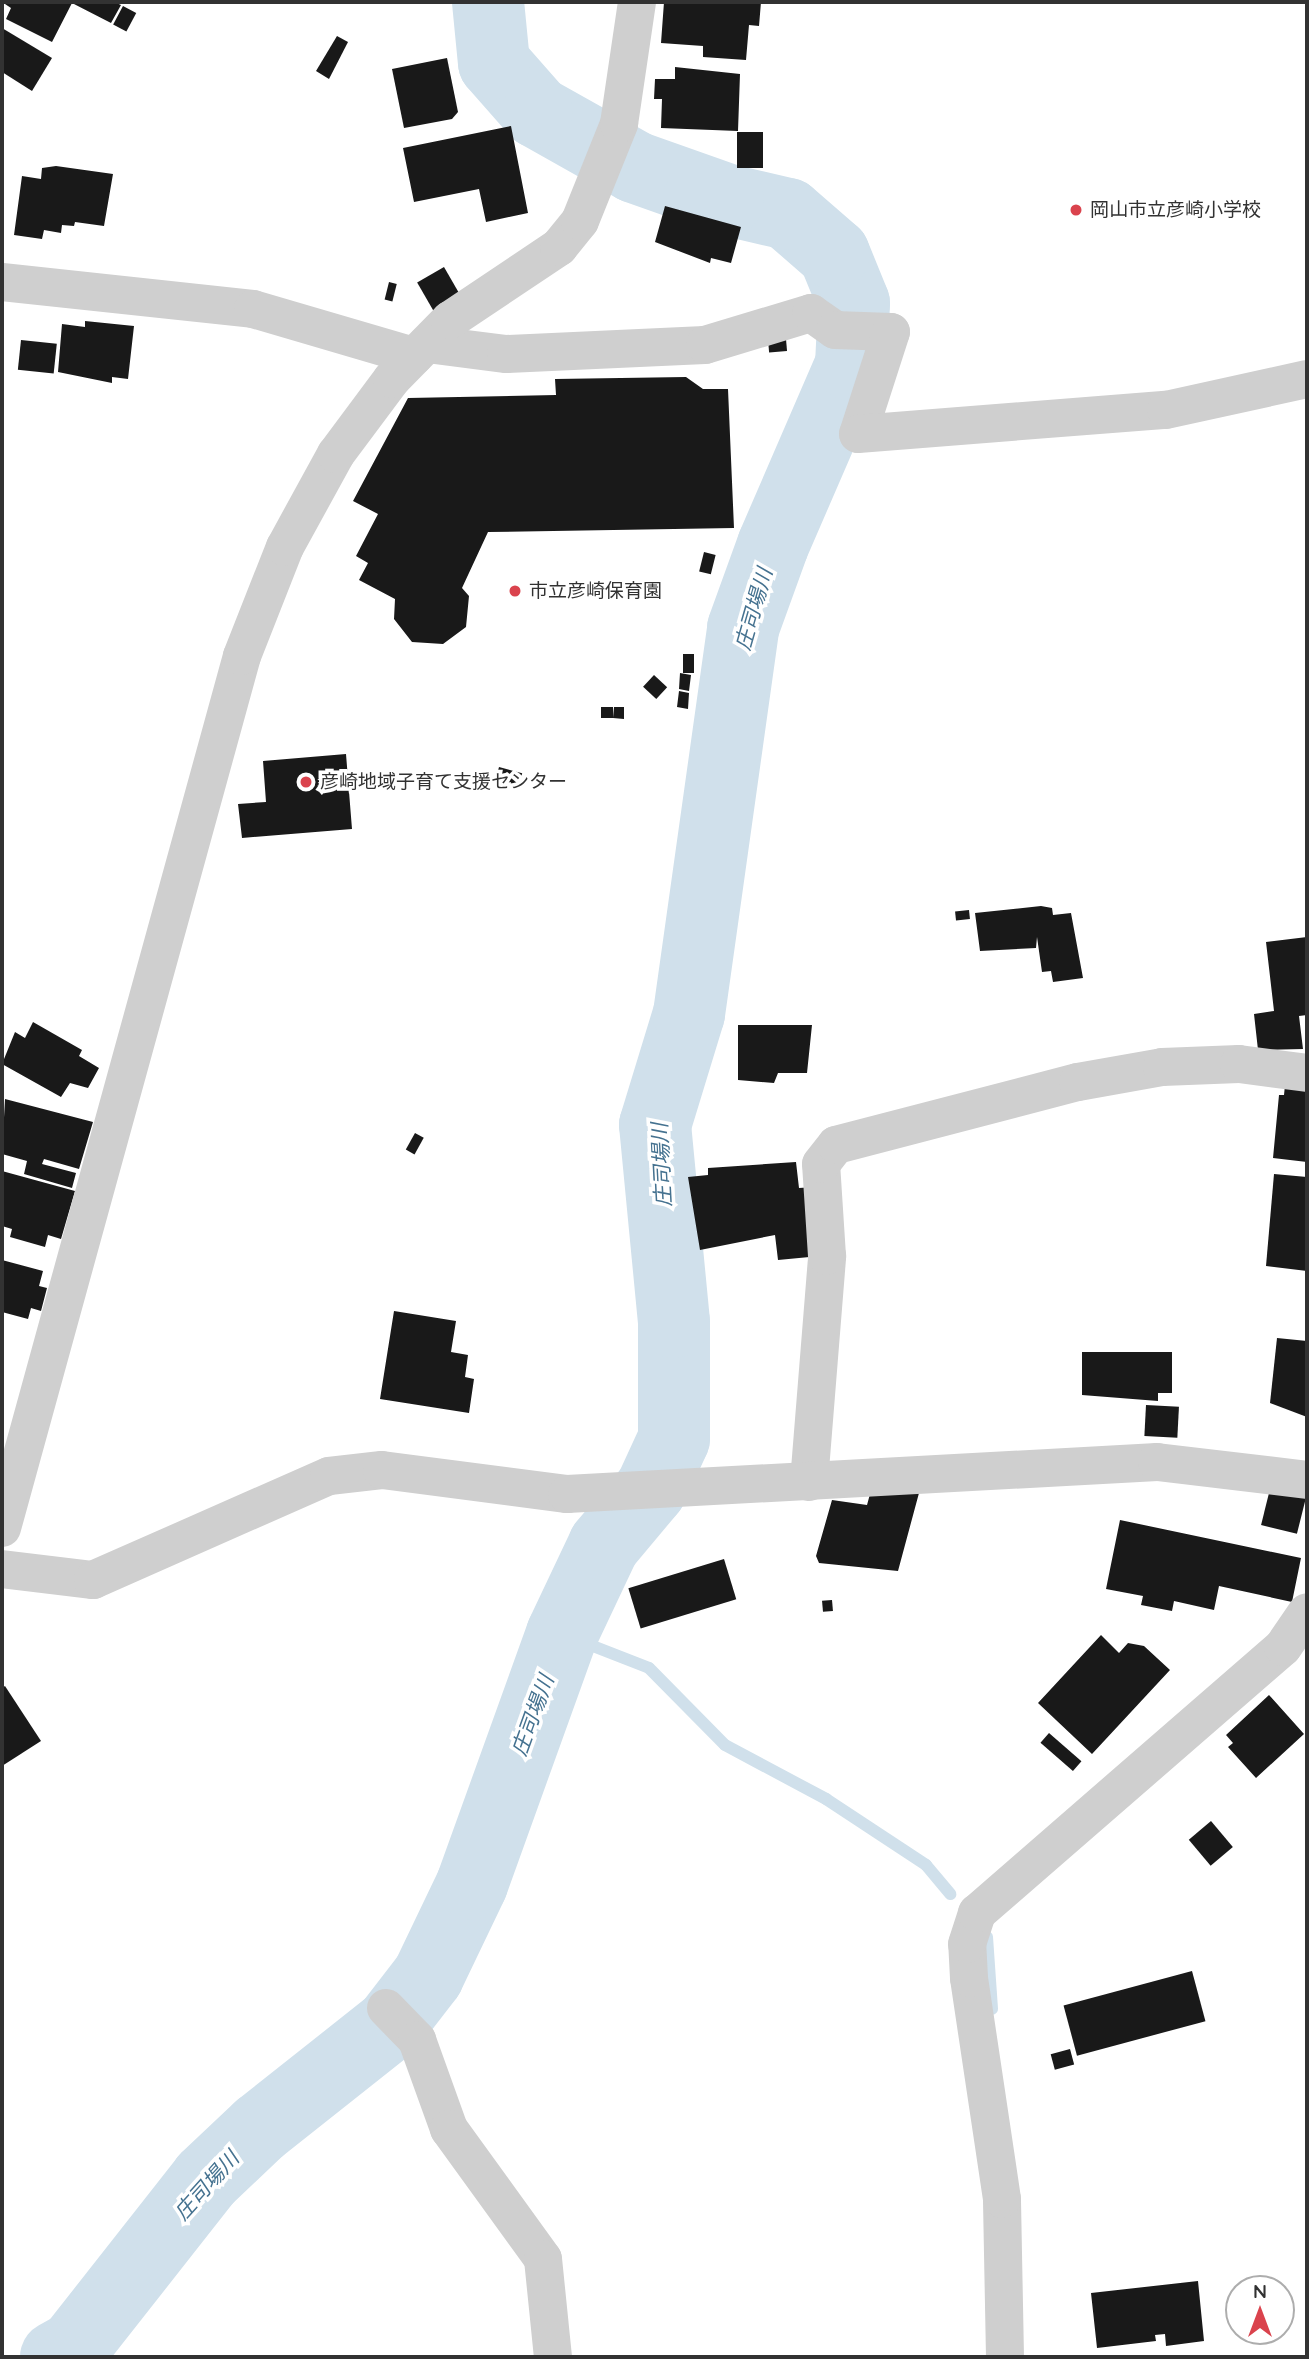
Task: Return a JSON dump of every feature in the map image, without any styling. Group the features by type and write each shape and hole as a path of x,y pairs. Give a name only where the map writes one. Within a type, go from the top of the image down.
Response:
{"street":[{"path":"2,1528 242,656 285,547 336,454 421,350 450,320 559,247 580,221 619,124 636,2"},
{"path":"2,282 241,307 421,350 506,354 705,345 811,313 835,330 891,332 858,434 1166,410 1307,379"},
{"path":"809,1482 828,1256 821,1164 836,1145 1078,1082 1162,1067 1239,1064 1307,1073"},
{"path":"2,1569 93,1580 330,1476 382,1470 566,1494 1157,1462 1307,1480"},
{"path":"1005,2357 1002,2199 968,1978 967,1944 977,1913 1283,1647 1307,1612"},
{"path":"386,2008 417,2040 449,2129 543,2259 553,2357"}],"building":[{"path":"2,2 114,2 121,5 111,23 72,3 52,42 6,19 11,8"},
{"path":"664,2 761,2 759,26 749,25 746,60 703,57 703,46 661,43"},
{"path":"123,6 136,13 126,32 113,25"},
{"path":"2,28 52,58 32,91 2,72"},
{"path":"337,36 348,42 329,79 316,71"},
{"path":"447,58 458,112 452,119 404,128 392,69"},
{"path":"675,67 740,74 738,131 661,128 662,99 654,99 655,79 675,79"},
{"path":"511,126 528,213 486,222 479,189 414,202 403,148"},
{"path":"737,132 763,132 763,168 737,168"},
{"path":"56,166 113,174 104,226 75,222 74,226 62,225 61,233 44,230 42,239 14,235 22,176 41,179 42,168"},
{"path":"665,206 741,227 731,263 711,258 710,263 655,242"},
{"path":"444,267 461,296 434,312 417,282"},
{"path":"389,282 397,284 392,301 385,299"},
{"path":"85,321 134,326 128,379 112,377 112,383 58,372 62,324 85,327"},
{"path":"786,339 787,351 769,353 768,341"},
{"path":"21,340 57,344 54,374 18,370"},
{"name":"市立彦崎保育園","path":"686,377 703,389 728,389 734,528 488,532 462,588 469,596 466,627 443,644 412,642 394,619 395,599 359,580 368,563 356,556 378,514 353,501 408,398 556,395 555,379"},
{"path":"704,552 716,555 711,574 699,571"},
{"path":"683,654 694,654 694,673 683,673"},
{"path":"680,673 691,675 689,691 679,689"},
{"path":"654,675 667,687 656,699 643,687"},
{"path":"679,691 689,693 688,709 677,707"},
{"path":"601,707 613,707 613,718 601,718"},
{"path":"614,707 624,707 624,719 613,718"},
{"name":"彦崎地域子育て支援センター","path":"346,754 352,829 242,838 238,804 266,802 263,761"},
{"path":"499,767 522,773 519,787 495,781"},
{"path":"1041,906 1052,908 1053,915 1071,913 1083,978 1053,982 1051,971 1042,972 1037,937 1036,948 980,951 975,913"},
{"path":"969,910 970,919 956,920 955,911"},
{"path":"1307,937 1307,1015 1299,1016 1303,1049 1258,1050 1254,1014 1274,1011 1266,942"},
{"path":"33,1022 82,1050 79,1056 99,1068 88,1088 70,1083 61,1097 2,1064 15,1032 25,1038"},
{"path":"738,1025 812,1025 807,1073 778,1073 774,1083 738,1080"},
{"path":"1285,1085 1307,1087 1307,1162 1273,1158 1279,1095 1284,1095"},
{"path":"5,1099 93,1122 79,1169 44,1159 42,1164 76,1173 72,1188 24,1174 27,1161 2,1154"},
{"path":"415,1133 424,1138 415,1154 406,1150"},
{"path":"796,1162 799,1188 814,1187 820,1256 778,1260 775,1235 700,1250 688,1177 708,1175 708,1168"},
{"path":"2,1171 75,1191 61,1239 48,1235 45,1247 10,1237 12,1229 2,1226"},
{"path":"1274,1174 1307,1177 1307,1271 1266,1266"},
{"path":"2,1260 43,1271 39,1286 47,1288 41,1311 31,1308 28,1319 2,1312"},
{"path":"394,1311 456,1321 451,1352 468,1355 465,1377 474,1379 469,1413 380,1399"},
{"path":"1277,1338 1307,1341 1307,1417 1270,1403"},
{"path":"1082,1352 1172,1352 1172,1393 1158,1393 1158,1401 1082,1395"},
{"path":"1146,1405 1179,1407 1177,1438 1144,1436"},
{"path":"1270,1489 1306,1498 1297,1534 1261,1525"},
{"path":"919,1493 898,1571 819,1563 816,1556 832,1500 867,1505 870,1494"},
{"path":"1120,1520 1301,1558 1292,1602 1219,1586 1214,1610 1174,1601 1172,1611 1141,1605 1143,1596 1106,1589"},
{"path":"724,1559 736,1599 641,1628 628,1588"},
{"path":"832,1600 833,1611 823,1612 822,1601"},
{"path":"1101,1635 1119,1653 1128,1643 1144,1646 1170,1670 1092,1754 1038,1703"},
{"path":"5,1686 41,1741 2,1766 2,1688"},
{"path":"1269,1695 1304,1734 1256,1778 1228,1747 1233,1743 1226,1735"},
{"path":"1049,1733 1081,1761 1073,1771 1040,1743"},
{"path":"1211,1821 1233,1847 1211,1866 1189,1840"},
{"path":"1192,1971 1205,2021 1077,2056 1064,2005"},
{"path":"1070,2049 1074,2064 1055,2070 1051,2054"},
{"path":"1198,2281 1204,2341 1166,2346 1165,2334 1155,2335 1156,2341 1097,2348 1091,2293"}],"waterway":[{"name":"庄司場川","path":"56,2357 74,2347 206,2179 260,2128 391,2024 428,1976 472,1884 562,1634 604,1545 651,1489 674,1439 674,1322 655,1125 689,1014 743,628 773,545 851,365 854,303 834,254 788,214 728,200 635,167 537,112 494,63 488,2"},
{"path":"562,1634 649,1668 725,1745 826,1799 926,1865 950,1894"},
{"path":"987,1937 992,2009"}],"place":[{"name":"岡山市立彦崎小学校","path":"1076,210"},
{"name":"市立彦崎保育園","path":"515,591"},
{"name":"彦崎地域子育て支援センター","path":"306,782"}]}
